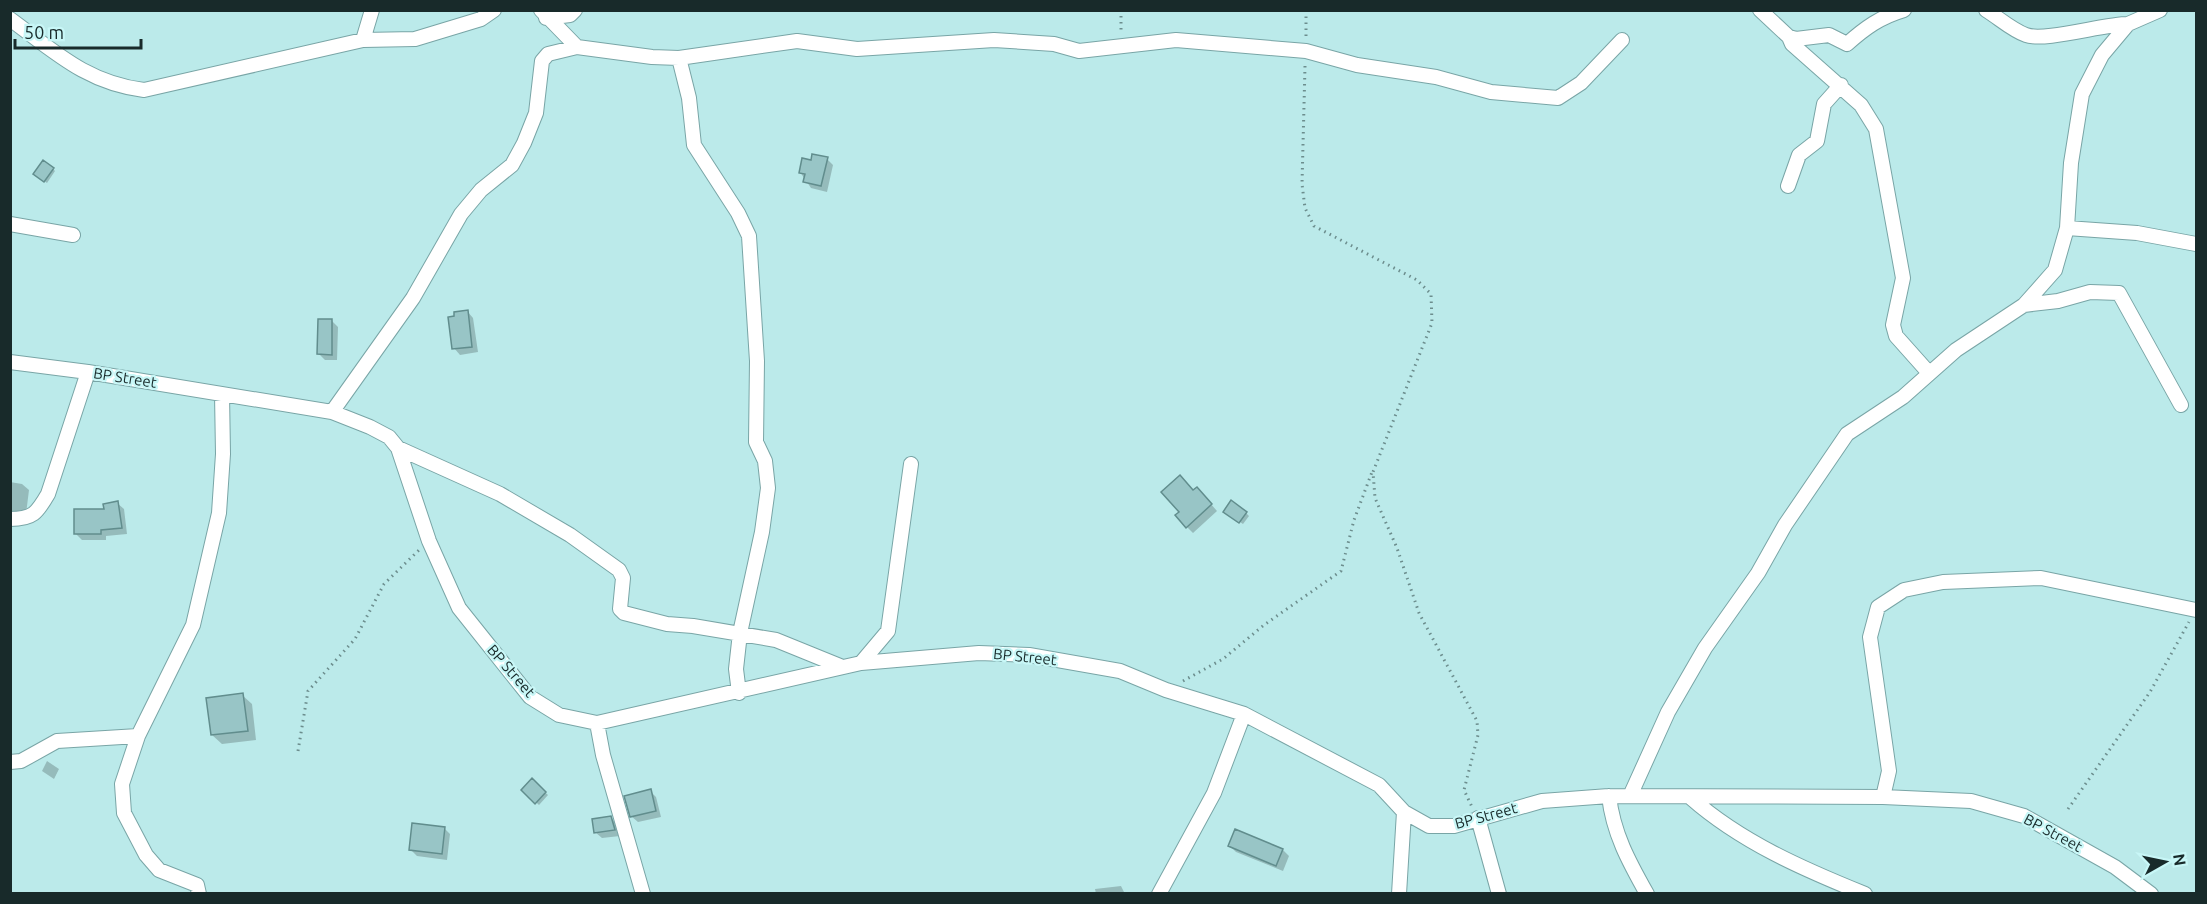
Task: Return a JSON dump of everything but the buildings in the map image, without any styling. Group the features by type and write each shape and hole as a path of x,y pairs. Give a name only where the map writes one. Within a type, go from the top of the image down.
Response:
{"street":[{"path":"363,40 372,10"},
{"path":"10,19 82,72 120,87 144,90 363,40 415,39 481,19 494,10"},
{"path":"543,14 570,15 575,10"},
{"path":"1761,10 1789,37 1792,44 1861,105 1876,129 1903,278 1893,325 1896,336 1929,373"},
{"path":"1789,37 1796,39 1829,35 1847,44 1868,25 1904,10"},
{"path":"1986,10 2027,35 2039,37 2110,24 2128,24 2160,10"},
{"path":"543,14 577,47"},
{"path":"1630,796 1668,712 1705,648 1758,573 1785,525 1847,434 1903,397 1956,350 2024,305 2055,270 2067,228 2072,163 2082,94 2103,55 2128,24"},
{"path":"332,412 413,298 461,214 481,190 512,165 536,113 542,61 548,54 577,47 652,57 679,58 798,41 857,49 994,39 1054,44 1079,51 1176,40 1306,51 1357,65 1436,78 1491,92 1558,98 1581,83 1622,40"},
{"path":"679,58 689,98 694,145 738,213 749,236 757,362 755,429 756,442 765,461 768,488 762,532 741,633 736,669 739,693"},
{"path":"1788,186 1798,154 1817,141 1824,104 1841,85"},
{"path":"10,224 73,235"},
{"path":"2067,228 2136,233 2196,244"},
{"path":"2024,305 2058,301 2090,292 2119,293 2181,405"},
{"name":"BP Street","path":"10,362 88,372 332,412 389,437 398,448 429,541 459,608 531,697 559,715 597,723 739,693 840,666 861,663 979,653 1029,655 1120,671 1166,690 1244,714 1379,785 1404,812 1429,826 1454,826 1542,801 1610,796 1883,797 1971,801 2024,816 2115,867 2151,894"},
{"path":"10,519 27,519 39,510 48,494 88,372"},
{"path":"199,894 197,885 159,870 146,855 124,813 122,784 138,736 193,625 219,513 223,454 222,394"},
{"path":"398,448 500,494 570,535 619,570 623,578 620,609 624,614 667,624 741,633 776,640 840,666"},
{"path":"861,663 888,631 911,464"},
{"path":"1883,797 1889,771 1870,637 1878,607 1904,590 1943,582 2041,578 2196,610"},
{"path":"1159,894 1214,794 1244,714"},
{"path":"597,723 603,755 643,894"},
{"path":"10,762 21,761 57,741 138,736"},
{"path":"1610,796 1611,816 1625,855 1647,894"},
{"path":"1691,798 1712,816 1748,840 1811,872 1865,894"},
{"path":"1399,894 1404,812"},
{"path":"1478,818 1498,894"}],"path":[{"path":"1121,10 1121,48"},
{"path":"1166,690 1223,659 1264,625 1341,571 1354,520 1432,323 1431,294 1417,280 1314,226 1305,208 1302,184 1306,10"},
{"path":"1372,472 1375,498 1397,548 1419,613 1477,721 1478,735 1464,790 1478,818"},
{"path":"298,751 308,691 355,639 384,584 429,541"},
{"path":"2068,809 2150,692 2196,610"}]}
